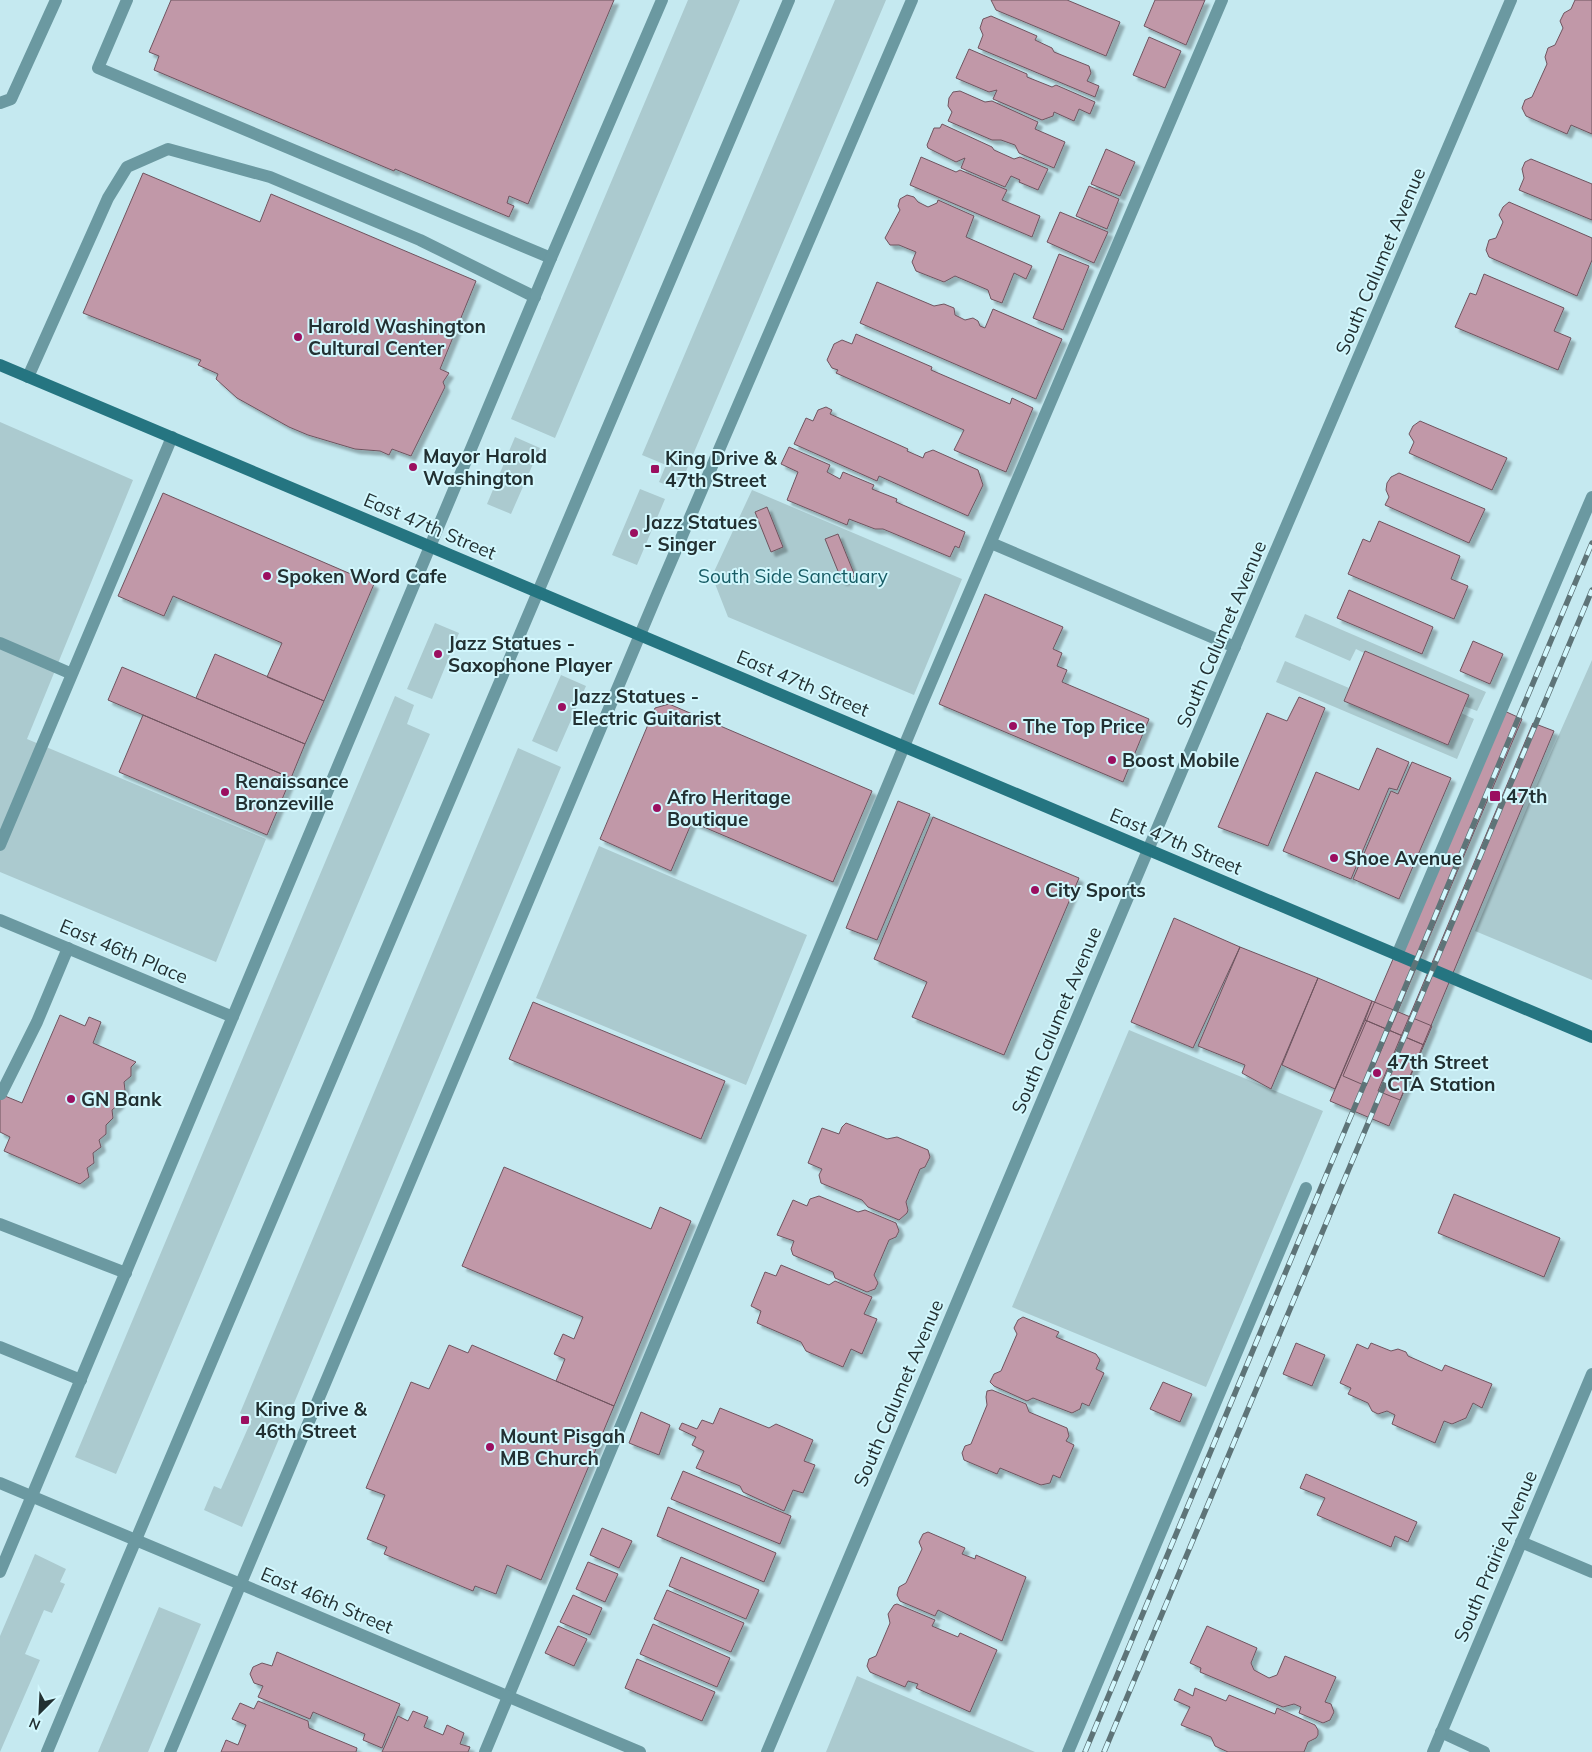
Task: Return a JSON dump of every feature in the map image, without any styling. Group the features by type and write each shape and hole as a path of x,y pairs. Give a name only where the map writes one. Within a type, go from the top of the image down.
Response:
{"main road":[{"name":"East 47th Street","path":"0,364 1592,1038"}],"street":[{"path":"0,103 11,99 56,0"},
{"path":"127,0 98,68 551,258"},
{"path":"0,1572 551,258 662,0"},
{"path":"48,1752 136,1540 789,0"},
{"path":"170,1752 640,634 912,0"},
{"path":"485,1752 904,746 1222,0"},
{"name":"South Calumet Avenue","path":"767,1752 1148,850 1511,0"},
{"path":"28,376 108,198 127,167 168,149 270,177 420,240 535,297"},
{"path":"0,845 172,437"},
{"path":"1397,955 1592,497"},
{"path":"991,543 1235,646"},
{"path":"0,644 72,674"},
{"name":"East 46th Place","path":"0,920 233,1017"},
{"path":"1,1094 36,1022 68,948"},
{"path":"1068,1752 1306,1188"},
{"path":"0,1224 126,1273"},
{"path":"0,1347 81,1380"},
{"name":"South Prairie Avenue","path":"1433,1752 1592,1374"},
{"name":"East 46th Street","path":"0,1483 640,1752"},
{"path":"1521,1542 1592,1572"},
{"path":"1441,1732 1484,1752"}],"green space":[{"path":"688,0 740,0 555,438 511,419"},
{"path":"835,0 886,0 678,490 659,482 666,465 642,455"},
{"path":"0,422 133,480 27,739 266,839 216,962 0,872"},
{"path":"515,437 540,448 511,514 487,504"},
{"path":"640,489 665,499 637,565 612,555"},
{"name":"South Side Sanctuary","path":"752,490 962,579 914,695 728,617 712,576"},
{"path":"1305,614 1486,692 1477,711 1464,706 1469,695 1365,651 1364,653 1356,649 1350,661 1295,637"},
{"path":"435,623 459,633 432,699 407,689"},
{"path":"1592,660 1592,980 1475,931"},
{"path":"1285,661 1349,688 1344,701 1448,745 1461,713 1474,719 1457,759 1276,682"},
{"path":"561,675 586,686 557,752 532,741"},
{"path":"395,696 414,705 407,724 430,734 116,1474 75,1457"},
{"path":"518,748 561,767 242,1527 204,1510 214,1486 221,1489 252,1419 240,1413"},
{"path":"599,846 807,935 746,1085 536,998"},
{"path":"1129,1030 1323,1111 1206,1387 1012,1307"},
{"path":"35,1554 66,1569 60,1582 65,1584 52,1613 44,1610 25,1654 40,1660 0,1752 0,1636"},
{"path":"159,1607 201,1624 148,1752 98,1752"},
{"path":"857,1676 1035,1752 826,1752"}],"building":[{"path":"171,0 614,0 528,204 509,196 507,203 514,206 509,217 154,70 159,56 149,52"},
{"path":"991,0 1067,0 1120,22 1106,56 996,10"},
{"path":"1155,0 1205,0 1186,45 1144,26"},
{"path":"1575,0 1592,0 1592,134 1571,125 1567,134 1526,116 1522,108 1525,100 1532,97 1547,64 1545,57 1548,48 1555,45 1563,28 1560,21 1564,13 1571,9"},
{"path":"991,16 1037,36 1035,40 1052,48 1054,52 1089,66 1091,73 1087,81 1099,86 1095,97 978,48 983,35 980,28 983,19"},
{"path":"1149,37 1181,51 1165,88 1133,75"},
{"path":"969,49 1027,74 1027,77 1052,87 1056,85 1095,102 1090,114 1079,109 1074,121 1054,112 1053,116 1042,120 993,99 997,90 989,92 956,78"},
{"path":"960,91 985,102 992,101 1038,122 1035,129 1065,142 1054,168 1019,153 1015,145 1001,140 992,140 948,121 952,112 948,106 949,98 953,92"},
{"path":"942,124 1014,159 1020,157 1048,169 1038,190 1019,182 1020,180 1011,176 1005,187 961,168 965,158 956,162 928,148 927,145 934,128 940,128"},
{"path":"1106,149 1135,162 1120,196 1091,184"},
{"path":"921,157 956,172 960,170 1007,190 1002,200 1040,216 1032,237 910,185"},
{"path":"1531,159 1592,184 1592,220 1519,190 1524,178 1522,169 1525,162"},
{"name":"Harold Washington Cultural Center","path":"143,173 260,222 271,194 476,281 440,369 449,373 443,382 445,387 411,456 392,449 389,455 380,451 355,449 308,435 289,427 237,398 216,379 218,374 198,365 201,360 83,313"},
{"path":"1089,186 1119,199 1107,229 1076,216"},
{"path":"907,195 914,197 918,202 928,207 937,203 938,200 974,216 966,237 1032,266 1026,279 1014,273 1002,303 991,299 988,290 955,276 944,282 916,271 912,262 916,252 899,245 890,245 885,238 900,210 898,206 900,199"},
{"path":"1509,202 1592,238 1592,260 1577,296 1489,257 1486,250 1489,240 1496,238 1503,222 1499,215 1503,207"},
{"path":"1060,212 1108,232 1094,263 1047,242"},
{"path":"1059,254 1089,266 1063,330 1033,318"},
{"path":"1484,274 1564,308 1554,331 1571,338 1558,370 1455,327 1470,293 1476,295"},
{"path":"877,282 934,306 944,304 954,308 955,315 965,320 973,318 978,321 980,326 985,328 993,309 1062,339 1036,399 860,323"},
{"path":"856,334 932,367 931,370 1010,404 1012,398 1033,408 1006,472 954,450 964,430 836,373 838,370 832,368 827,360 834,344 842,340 852,344"},
{"path":"826,407 832,410 830,414 908,449 907,451 923,458 925,453 933,450 978,470 983,485 968,516 879,476 877,481 794,444 806,418 813,421 818,410"},
{"path":"1420,421 1507,458 1492,490 1409,453 1414,442 1409,434 1413,426"},
{"path":"789,447 830,465 827,472 840,479 843,472 874,485 872,489 897,499 896,502 965,532 959,548 955,546 950,557 883,529 875,529 849,519 847,525 787,500 798,472 781,464"},
{"path":"1399,473 1485,509 1469,543 1385,505 1389,497 1386,490 1387,483 1391,477"},
{"path":"163,493 374,584 324,701 267,677 282,643 173,596 164,616 118,596"},
{"path":"767,507 783,547 771,552 755,512"},
{"path":"1379,521 1460,556 1451,579 1468,586 1454,619 1348,574 1363,539 1370,542"},
{"path":"838,534 855,576 842,581 825,539"},
{"path":"1349,590 1433,627 1422,654 1337,618"},
{"path":"985,594 1063,627 1053,649 1062,653 1057,666 1067,670 1062,682 1149,719 1123,782 939,704"},
{"path":"1473,641 1503,654 1490,684 1460,671"},
{"path":"1365,651 1469,695 1448,745 1344,701"},
{"path":"215,654 324,701 305,744 196,698"},
{"path":"122,667 305,744 291,778 108,700"},
{"path":"1299,697 1325,708 1268,846 1218,827 1267,713 1287,721"},
{"path":"669,704 872,791 833,882 692,822 671,871 600,839 655,708"},
{"path":"1500,709 1522,719 1366,1086 1343,1076"},
{"path":"143,715 291,778 267,835 119,772"},
{"path":"1533,723 1554,731 1400,1100 1378,1091"},
{"path":"1377,748 1409,762 1397,790 1389,788 1351,879 1283,851 1316,772 1359,790"},
{"path":"1412,762 1451,778 1399,899 1353,879 1391,791 1398,794"},
{"path":"898,801 930,814 877,940 846,928"},
{"path":"933,817 1079,878 1004,1055 912,1017 927,982 874,959"},
{"path":"1174,918 1240,947 1193,1048 1131,1022"},
{"path":"1240,947 1318,978 1271,1089 1242,1073 1245,1065 1198,1046"},
{"path":"1318,978 1372,1001 1335,1089 1282,1065"},
{"path":"1372,1001 1432,1026 1424,1045 1365,1020"},
{"path":"533,1002 725,1081 701,1139 509,1059"},
{"name":"GN Bank","path":"60,1015 85,1026 89,1017 101,1022 93,1043 136,1062 131,1067 131,1076 124,1082 125,1090 119,1095 119,1104 112,1110 113,1118 106,1125 106,1134 99,1140 101,1147 93,1153 94,1163 87,1168 89,1177 80,1184 4,1151 10,1137 0,1132 0,1094 22,1103"},
{"name":"47th Street CTA Station","path":"1365,1020 1424,1045 1389,1126 1330,1101"},
{"path":"846,1123 887,1139 897,1137 928,1150 930,1157 925,1167 920,1169 906,1202 907,1213 899,1220 868,1207 862,1200 821,1183 819,1175 822,1169 808,1163 822,1128 839,1134"},
{"path":"504,1167 651,1229 660,1207 691,1221 614,1406 556,1381 565,1359 554,1354 563,1334 574,1339 583,1317 462,1266"},
{"path":"1454,1194 1560,1238 1544,1277 1438,1233"},
{"path":"819,1196 858,1212 865,1210 896,1223 899,1231 896,1237 889,1240 874,1275 878,1283 875,1289 867,1292 835,1278 833,1272 793,1255 791,1249 794,1241 777,1235 793,1200 807,1206 810,1199"},
{"path":"781,1265 829,1285 835,1281 872,1297 864,1314 877,1319 862,1354 851,1349 843,1367 806,1351 801,1342 757,1323 761,1311 751,1306 765,1272 776,1276"},
{"path":"1023,1317 1059,1332 1056,1337 1096,1354 1100,1360 1096,1369 1104,1373 1089,1406 1082,1403 1080,1409 1072,1413 1033,1398 1027,1401 994,1386 990,1382 994,1374 1001,1371 1017,1334 1014,1328 1018,1320"},
{"path":"1296,1343 1325,1355 1312,1386 1283,1374"},
{"path":"1371,1343 1391,1351 1398,1349 1406,1352 1408,1356 1442,1371 1445,1365 1492,1384 1482,1408 1473,1403 1466,1418 1452,1424 1444,1421 1435,1443 1392,1424 1395,1415 1387,1411 1378,1414 1372,1411 1368,1403 1348,1394 1351,1388 1340,1383 1357,1344 1368,1349"},
{"name":"Mount Pisgah MB Church","path":"449,1345 468,1353 472,1345 614,1406 541,1580 507,1565 496,1594 475,1586 473,1591 384,1554 387,1547 367,1539 385,1495 366,1488 411,1382 429,1389"},
{"path":"1163,1382 1192,1394 1180,1422 1150,1409"},
{"path":"992,1390 1026,1404 1029,1412 1067,1428 1069,1436 1066,1441 1074,1445 1060,1478 1053,1475 1050,1483 1041,1485 1000,1468 997,1474 964,1460 962,1453 965,1446 971,1444 987,1405 987,1391"},
{"path":"720,1408 769,1428 776,1424 813,1440 804,1461 815,1465 803,1493 793,1490 784,1511 743,1492 740,1486 696,1468 704,1451 692,1445 696,1437 679,1429 682,1423 697,1429 702,1420 713,1424"},
{"path":"641,1412 670,1425 659,1455 629,1443"},
{"path":"683,1471 791,1516 780,1544 671,1499"},
{"path":"1306,1474 1417,1522 1408,1542 1395,1536 1391,1547 1317,1515 1325,1498 1300,1488"},
{"path":"668,1507 776,1553 764,1582 657,1536"},
{"path":"602,1528 632,1541 619,1568 590,1555"},
{"path":"928,1532 965,1548 962,1554 975,1559 976,1555 1026,1577 1002,1641 938,1610 935,1616 900,1601 897,1595 899,1587 906,1583 922,1549 919,1542 923,1534"},
{"path":"681,1557 759,1590 746,1619 669,1586"},
{"path":"588,1562 618,1574 605,1602 576,1589"},
{"path":"667,1590 744,1623 731,1652 654,1619"},
{"path":"573,1595 602,1608 590,1635 560,1622"},
{"path":"897,1604 935,1620 932,1626 958,1637 960,1633 997,1650 970,1712 916,1688 918,1684 908,1681 905,1687 870,1672 867,1666 869,1659 876,1656 890,1623 888,1614 894,1605"},
{"path":"653,1624 730,1658 717,1687 640,1654"},
{"path":"558,1626 587,1639 574,1666 545,1653"},
{"path":"1207,1626 1257,1648 1251,1663 1254,1670 1269,1678 1277,1675 1285,1656 1336,1677 1325,1702 1331,1704 1334,1712 1330,1720 1323,1723 1299,1713 1301,1707 1294,1704 1283,1707 1200,1672 1201,1668 1190,1663"},
{"path":"277,1652 400,1704 382,1748 363,1740 365,1734 313,1712 310,1719 258,1697 263,1686 254,1683 250,1674 253,1667 262,1663 272,1666"},
{"path":"637,1659 715,1692 702,1721 625,1688"},
{"path":"1195,1688 1226,1701 1229,1695 1275,1714 1277,1708 1315,1725 1318,1735 1308,1742 1304,1752 1228,1752 1215,1746 1211,1737 1181,1725 1190,1707 1174,1700 1179,1689 1193,1696"},
{"path":"258,1701 308,1721 309,1728 357,1748 356,1752 221,1752 226,1740 238,1745 246,1725 232,1719 240,1703 254,1709"},
{"path":"413,1711 428,1717 424,1727 443,1735 447,1725 464,1733 460,1744 470,1747 468,1752 382,1752 398,1716 408,1721"}],"railway":[{"path":"1085,1752 1592,543"},
{"path":"1104,1752 1592,590"}],"place":[{"name":"Harold Washington Cultural Center","path":"298,337"},
{"name":"Mayor Harold Washington","path":"413,467"},
{"name":"King Drive & 47th Street","path":"655,469"},
{"name":"Jazz Statues - Singer","path":"634,533"},
{"name":"Spoken Word Cafe","path":"267,576"},
{"name":"Jazz Statues - Saxophone Player","path":"438,654"},
{"name":"Jazz Statues - Electric Guitarist","path":"562,707"},
{"name":"The Top Price","path":"1013,726"},
{"name":"Boost Mobile","path":"1112,760"},
{"name":"Renaissance Bronzeville","path":"225,792"},
{"name":"47th","path":"1495,796"},
{"name":"Afro Heritage Boutique","path":"657,808"},
{"name":"Shoe Avenue","path":"1334,858"},
{"name":"City Sports","path":"1035,890"},
{"name":"47th Street CTA Station","path":"1377,1073"},
{"name":"GN Bank","path":"71,1099"},
{"name":"King Drive & 46th Street","path":"245,1420"},
{"name":"Mount Pisgah MB Church","path":"490,1447"}]}
